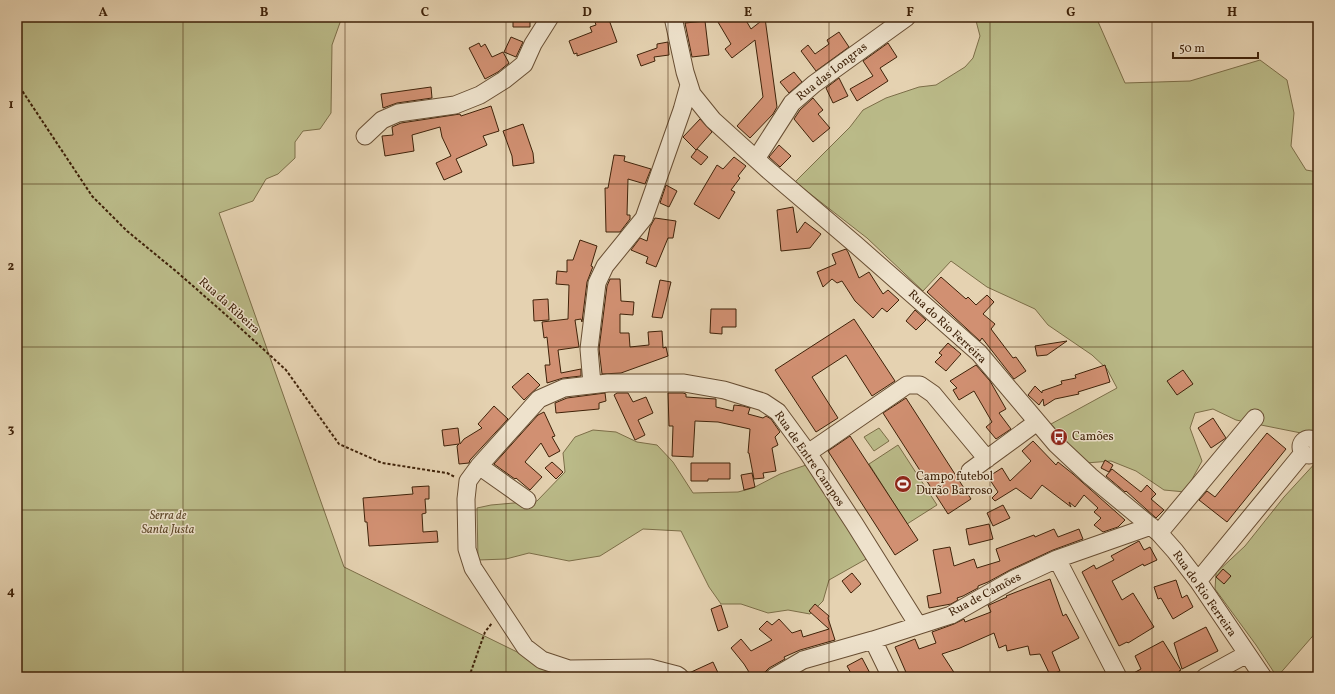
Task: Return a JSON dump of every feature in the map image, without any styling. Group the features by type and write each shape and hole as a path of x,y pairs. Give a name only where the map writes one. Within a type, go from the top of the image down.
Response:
{"street":[{"path":"365,136 382,120 398,113 455,105 480,95 504,80 524,64 533,44 550,17"},
{"name":"Rua do Rio Ferreira","path":"673,17 685,72 692,94 713,120 979,353 1056,444 1090,476 1155,530 1198,581 1263,677"},
{"name":"Rua das Longras","path":"756,159 792,103 885,22 907,17"},
{"path":"592,384 588,349 597,283 605,266 644,218 682,110 689,85"},
{"name":"Rua de Entre Campos","path":"468,482 479,466 539,399 564,388 608,383 684,383 724,390 763,402 778,412 808,453 918,625"},
{"path":"808,453 907,385 920,385 933,394 987,459"},
{"path":"1155,530 1256,418"},
{"path":"970,471 1037,422"},
{"path":"1198,581 1303,453"},
{"path":"479,466 527,500"},
{"path":"468,482 466,499 467,549 473,568 525,647 542,660 569,669 604,673 650,668 680,677"},
{"name":"Rua de Camões","path":"774,677 803,660 873,640 951,615 1014,578 1057,559 1155,530"},
{"path":"1057,559 1118,677"},
{"path":"873,640 891,677"},
{"path":"1204,677 1247,654"}],"path":[{"name":"Rua da Ribeira","path":"17,83 92,196 126,231 219,309 286,370 339,444 382,463 447,473 468,482"},
{"path":"469,677 485,632 501,611"}],"green space":[{"name":"Serra de Santa Justa","path":"17,17 342,17 332,45 331,113 320,129 303,131 295,142 295,158 278,174 266,179 253,201 219,213 344,567 568,677 17,677"},
{"path":"975,17 1096,17 1125,83 1190,81 1260,60 1287,80 1294,113 1291,146 1306,170 1318,172 1318,448 1301,433 1236,420 1213,409 1195,413 1190,428 1202,461 1185,492 1164,490 1136,471 1111,461 1086,463 1051,424 1117,388 1107,369 1092,355 1048,325 1035,309 987,287 951,261 923,291 867,238 795,182 850,127 863,110 886,98 919,87 936,85 965,67 973,58 980,36"},
{"path":"879,428 889,441 874,451 864,437"},
{"path":"593,430 616,432 637,442 657,445 673,462 693,493 738,492 753,488 780,474 809,464 868,558 829,580 823,601 810,614 788,610 768,613 741,604 721,604 709,587 681,531 643,529 600,556 569,561 529,553 506,559 478,560 477,508 491,505 537,501 565,472 563,453 575,437"},
{"name":"Campo futebol Durão Barroso","path":"898,445 937,505 907,524 869,464"},
{"path":"1318,460 1318,630 1277,677 1256,645 1215,589 1216,573 1245,546 1284,497"}],"building":[{"path":"513,17 530,17 530,27 513,27"},
{"path":"608,17 617,42 577,56 577,53 574,54 569,41 592,32 590,27 596,25 594,19"},
{"path":"715,17 744,17 751,29 765,18 777,107 773,114 750,138 737,126 763,97 755,40 732,58 725,49 731,44"},
{"path":"705,21 709,55 692,57 685,23"},
{"path":"839,32 849,47 816,71 801,51 808,45 815,54 829,44 827,40"},
{"path":"511,37 523,42 516,57 504,52"},
{"path":"668,42 669,55 654,57 655,61 641,66 637,55 657,48 657,44"},
{"path":"479,43 481,47 485,44 492,57 503,52 509,63 498,72 485,79 469,48"},
{"path":"888,43 897,57 880,68 888,81 857,101 850,89 873,76 863,61"},
{"path":"794,72 802,82 789,93 780,82"},
{"path":"839,78 848,96 833,103 826,88"},
{"path":"431,87 432,98 397,103 383,108 381,94"},
{"path":"813,98 823,110 818,114 830,128 813,142 794,119 800,110"},
{"path":"491,106 499,131 483,136 487,145 456,159 462,172 444,180 436,163 451,156 442,137 440,127 412,135 414,151 385,156 382,136 393,135 392,127 401,123 460,114 461,116"},
{"path":"700,119 712,132 696,150 683,137"},
{"path":"523,124 533,153 534,163 513,166 512,156 503,131"},
{"path":"779,145 791,156 780,167 769,157"},
{"path":"697,149 708,157 701,165 691,157"},
{"path":"614,155 625,156 624,161 651,169 645,184 628,179 627,215 630,215 630,219 620,232 606,232 605,188 608,188"},
{"path":"734,157 746,166 738,176 740,178 731,190 735,192 719,219 694,204 717,165 723,169"},
{"path":"666,185 677,191 669,207 660,203"},
{"path":"793,207 797,233 805,222 821,234 810,248 781,251 777,210"},
{"path":"655,218 676,221 673,238 668,238 656,267 646,263 648,257 631,250 640,238 647,241 650,227"},
{"path":"580,240 597,246 591,266 593,267 587,282 582,322 581,319 575,320 579,347 558,350 561,373 581,369 581,376 563,378 547,383 545,365 550,365 547,337 544,338 542,322 568,319 569,285 556,284 557,271 567,272 567,260 573,260"},
{"path":"846,249 859,278 869,272 883,294 888,290 899,300 887,312 882,308 873,318 855,301 842,281 837,283 832,279 823,287 817,272 836,264 832,254"},
{"path":"941,277 966,299 968,297 976,305 987,295 994,302 983,314 995,324 991,329 1013,358 1016,357 1026,371 1014,379 982,338 980,341 927,292"},
{"path":"610,279 620,279 621,301 634,302 633,315 620,314 620,333 629,333 630,347 649,345 648,332 662,331 663,348 666,347 668,356 621,373 602,374 599,349 607,286"},
{"path":"660,280 671,282 662,318 652,317"},
{"path":"548,299 549,320 534,321 533,300"},
{"path":"711,309 736,309 736,327 722,327 722,334 710,333"},
{"path":"915,310 926,320 916,330 906,321"},
{"path":"854,319 895,381 872,396 846,355 812,377 838,418 816,432 775,370"},
{"path":"1067,341 1047,355 1037,356 1035,346"},
{"path":"948,343 961,354 946,371 935,362 942,355 939,353"},
{"path":"976,365 990,381 1006,409 999,413 1011,429 996,439 986,427 992,422 974,391 959,400 953,390 957,388 950,381"},
{"path":"1105,365 1110,382 1078,392 1079,394 1055,399 1044,406 1043,399 1039,405 1028,395 1035,386 1042,393 1042,391 1062,384 1061,381 1076,378 1075,375"},
{"path":"1183,370 1193,384 1177,395 1167,381"},
{"path":"528,373 540,385 524,400 512,387"},
{"path":"605,393 606,401 599,403 599,409 556,413 555,403 567,398"},
{"path":"617,393 628,393 633,402 646,397 653,413 638,420 645,435 635,440 614,395"},
{"path":"668,393 683,393 686,394 686,397 716,399 716,407 733,411 734,405 743,406 750,408 748,414 763,418 766,416 771,419 780,432 775,437 778,445 772,448 776,471 763,473 764,478 754,479 748,453 750,429 718,422 695,421 693,457 672,456 673,426 669,426"},
{"path":"906,398 971,499 948,514 883,413"},
{"path":"494,406 508,419 470,460 469,463 459,464 457,446 459,444 444,446 442,430 458,428 460,444 464,439 482,428 478,424"},
{"path":"544,412 555,436 552,437 560,451 549,457 541,443 525,462 542,477 530,490 516,478 515,479 494,464 538,415"},
{"path":"1213,418 1226,438 1211,448 1198,428"},
{"path":"1267,433 1286,449 1227,522 1199,500 1207,491 1215,497"},
{"path":"850,436 918,540 895,555 828,451"},
{"path":"1033,441 1056,465 1058,462 1125,520 1118,527 1103,532 1094,525 1101,518 1094,512 1098,508 1084,495 1075,507 1069,502 1071,507 1042,485 1031,499 1016,488 995,501 992,498 998,492 988,477 1002,468 1010,481 1031,461 1022,451"},
{"path":"1105,460 1113,465 1109,472 1101,468"},
{"path":"552,462 563,472 556,479 545,468"},
{"path":"691,463 730,463 730,479 691,481"},
{"path":"1112,469 1141,492 1147,485 1156,494 1151,499 1164,510 1156,518 1126,491 1125,492 1106,476"},
{"path":"752,473 755,487 744,490 741,475"},
{"path":"429,486 429,499 425,499 426,513 422,514 423,532 437,531 438,542 369,546 363,498 413,494 412,487"},
{"path":"1003,505 1010,518 993,526 987,513"},
{"path":"989,524 993,539 969,545 966,529"},
{"path":"1054,529 1058,537 1079,529 1083,539 1053,550 1010,570 957,598 958,600 951,604 929,608 927,596 941,593 933,550 950,547 954,566 974,559 977,568 1000,561 996,549 1034,535 1035,537"},
{"path":"1139,541 1144,550 1150,547 1157,560 1144,566 1143,564 1112,581 1122,600 1133,593 1154,627 1128,643 1127,642 1119,646 1082,572 1094,565 1096,569 1114,560 1111,556"},
{"path":"1223,569 1231,576 1224,584 1216,577"},
{"path":"852,573 861,584 851,593 842,581"},
{"path":"1050,579 1063,616 1066,614 1079,638 1052,652 1060,671 1050,675 1040,654 1030,655 1028,646 1007,651 1006,645 999,648 994,633 942,654 957,677 908,677 895,647 915,639 919,649 936,643 932,632 964,619 965,622 991,612 988,605 1007,597 1006,596"},
{"path":"1176,580 1182,598 1187,595 1193,607 1173,619 1161,598 1158,599 1154,587"},
{"path":"815,604 829,616 828,618 835,640 800,650 784,657 785,659 757,677 752,677 731,648 741,639 751,651 772,640 759,629 767,621 772,625 779,619 792,633 801,630 803,637 829,629 809,611"},
{"path":"721,605 728,627 718,631 711,609"},
{"path":"1206,627 1218,651 1182,669 1174,643"},
{"path":"1163,641 1181,670 1179,671 1180,674 1173,677 1128,677 1141,669 1135,656"},
{"path":"862,658 872,677 853,677 847,666"},
{"path":"713,662 720,677 690,677 689,673"}],"place":[{"name":"Camões","path":"1059,437"},
{"name":"Campo futebol Durão Barroso","path":"903,484"}]}
